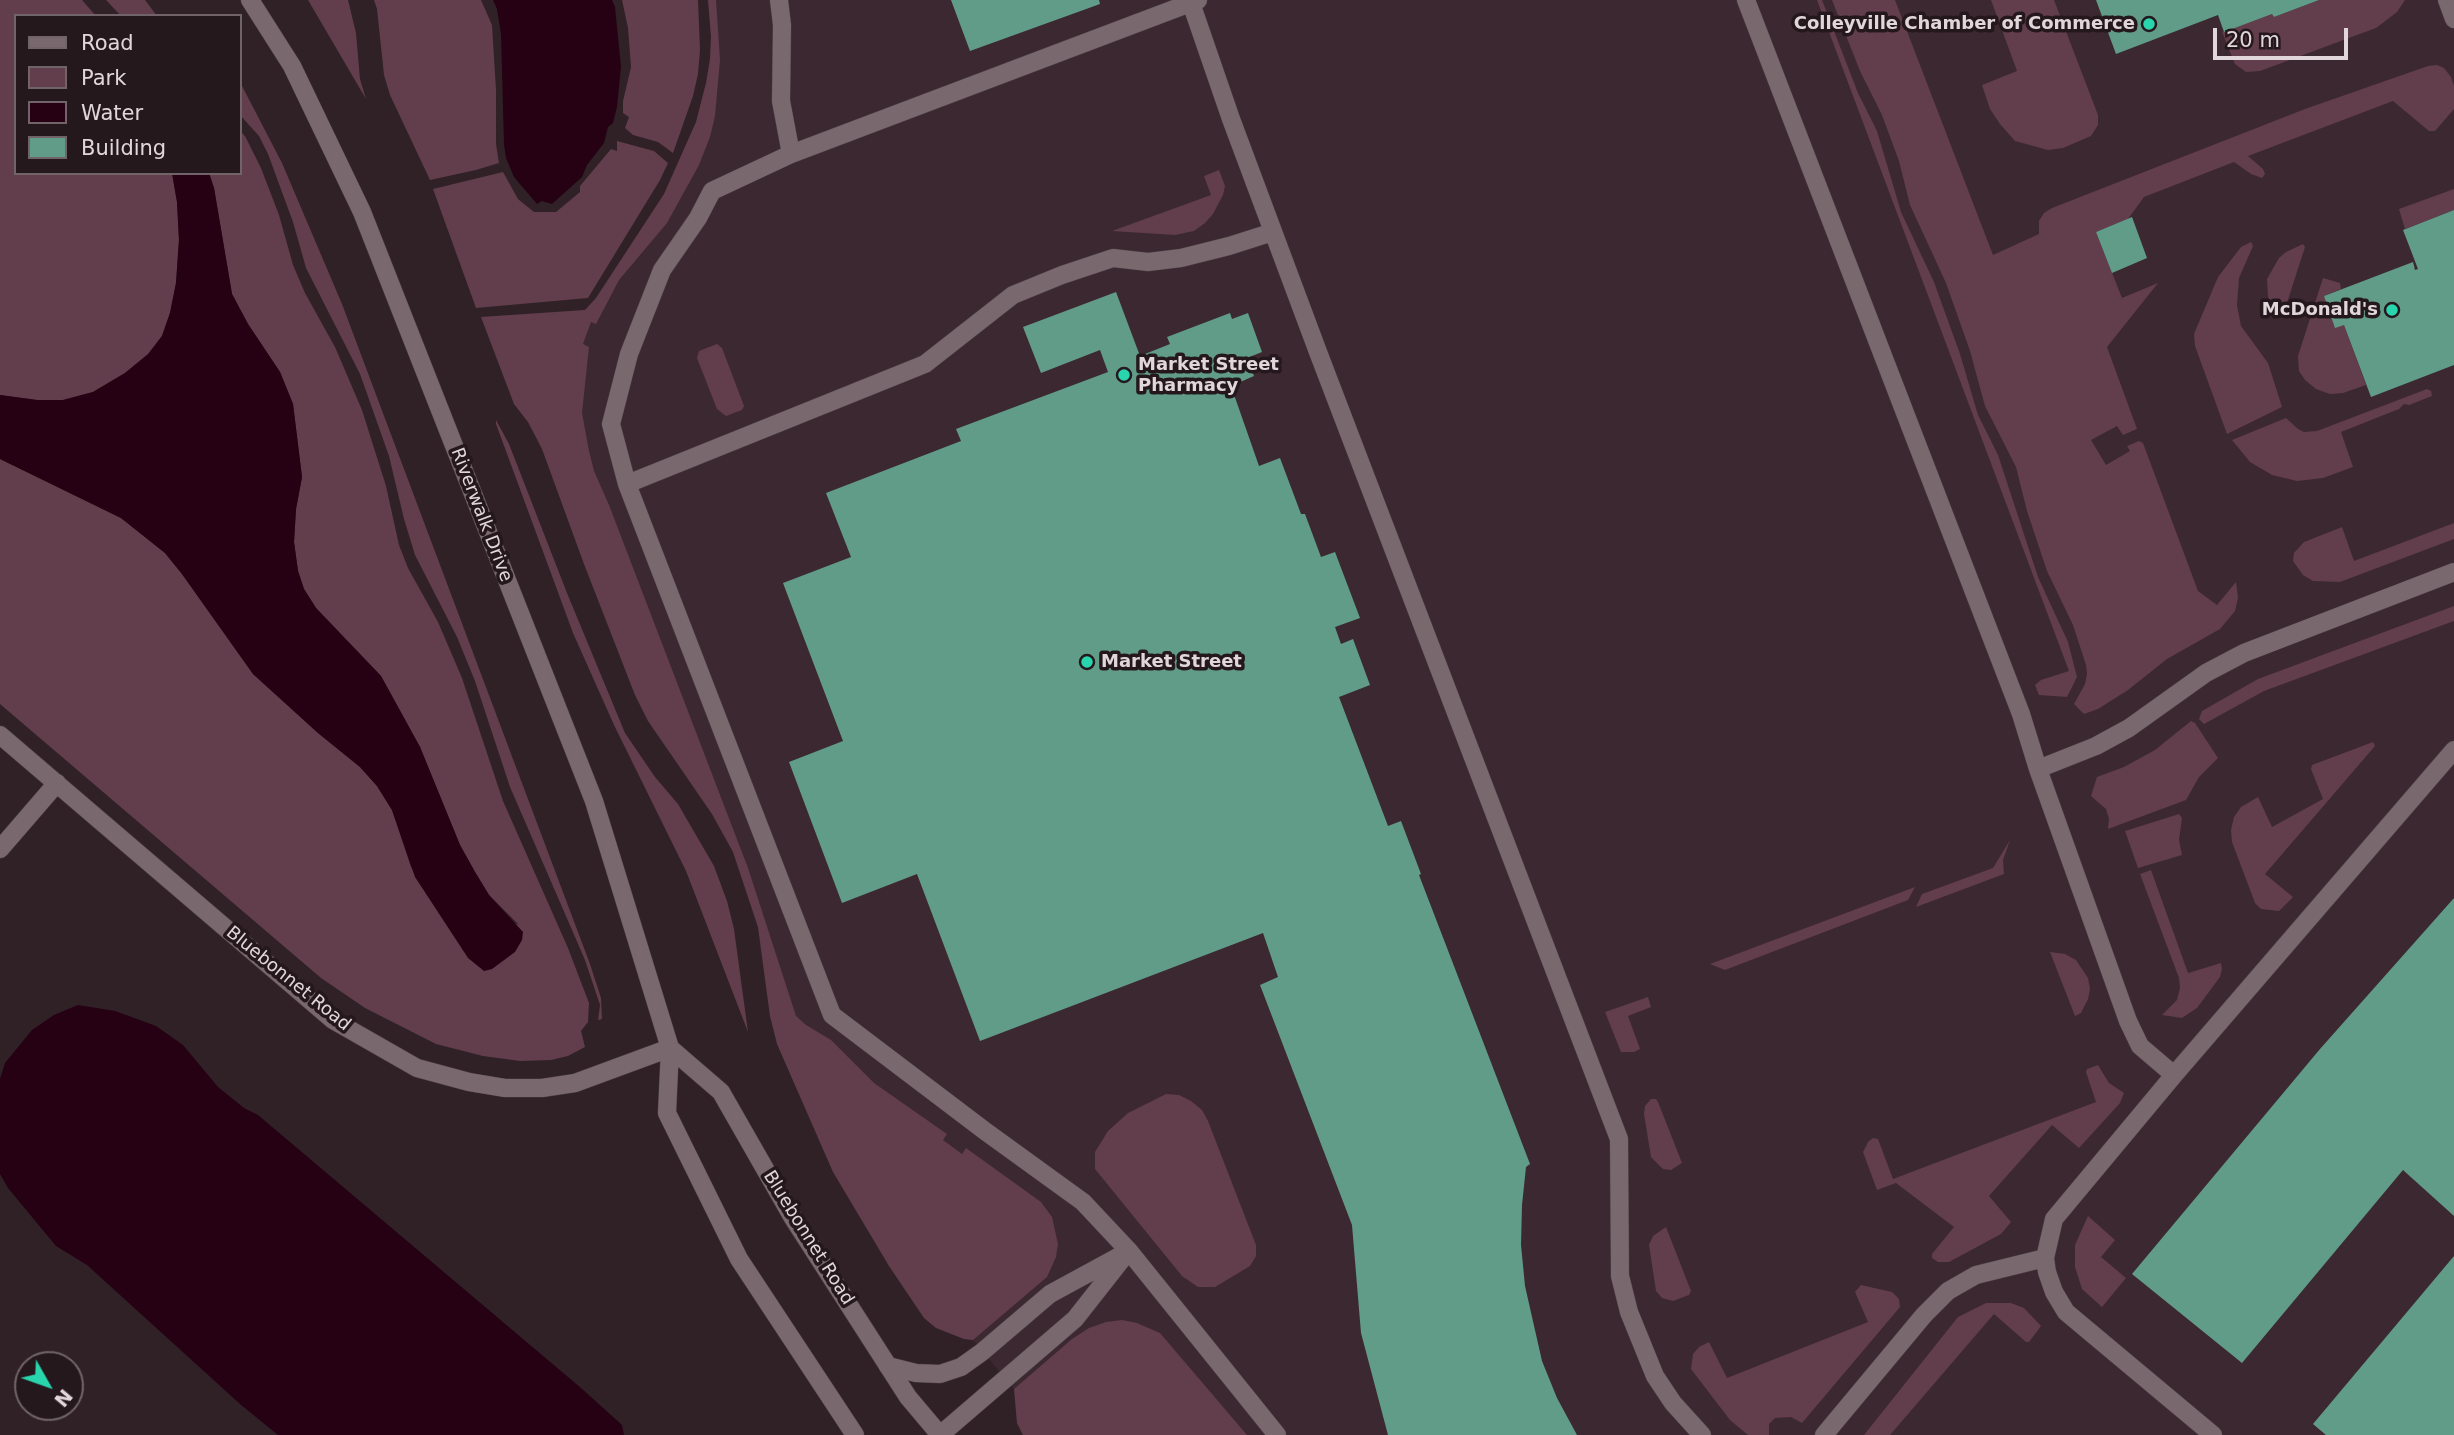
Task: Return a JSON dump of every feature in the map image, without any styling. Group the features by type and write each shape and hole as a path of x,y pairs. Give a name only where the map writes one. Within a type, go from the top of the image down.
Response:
{"street":[{"name":"Riverwalk Drive","path":"250,0 292,66 362,212 594,801 670,1048"},
{"path":"779,0 782,25 782,101 791,155"},
{"path":"1746,0 2021,714 2128,1021 2140,1046 2174,1075"},
{"path":"2447,0 2454,19"},
{"path":"1277,1435 1129,1251 1083,1202 832,1015 627,484 611,424 629,354 662,270 698,218 712,191 791,155 1193,1 1273,232 1619,1139 1620,1276 1629,1312 1655,1376 1702,1435"},
{"path":"627,484 925,364 1013,295 1062,275 1113,258 1149,261 1181,258 1273,232"},
{"path":"2038,769 2096,746 2118,734 2206,673 2244,653 2454,572"},
{"name":"Bluebonnet Road","path":"0,735 333,1020 417,1068 469,1082 505,1088 542,1088 575,1083 670,1048 721,1091 793,1218 908,1397 940,1435"},
{"path":"2213,1435 2066,1312 2054,1292 2045,1258 2054,1219 2174,1075 2454,750"},
{"path":"0,849 57,783"},
{"path":"670,1048 667,1113 739,1259 855,1435"},
{"path":"888,1366 916,1373 940,1374 961,1367 1050,1294 1129,1251"},
{"path":"940,1435 1074,1319 1129,1251"},
{"path":"1824,1435 1924,1315 1948,1291 1976,1275 2045,1258"}],"shaded area":[{"path":"708,0 2454,0 2454,1435 1023,1435 1017,1423 1014,1389 973,1340 936,1328 924,1318 889,1266 833,1172 777,1044 770,1016 758,927 733,852 712,814 648,721 635,695 542,449 528,422 514,404 481,317 585,310 596,298 664,194 696,122 710,59"}],"green space":[{"path":"0,0 82,0 94,14 14,14 14,175 172,175 179,240 176,283 170,313 162,336 149,354 125,373 93,392 63,400 0,395"},
{"path":"106,0 145,0 156,14 119,14"},
{"path":"308,0 348,0 356,33 360,79 366,99"},
{"path":"374,0 481,0 492,25 499,163 430,180 390,95 384,75"},
{"path":"622,0 698,0 698,74 673,153 658,142 633,135 625,128 629,117 623,113 623,101 631,67 628,28"},
{"path":"708,0 716,0 720,60 715,116 710,137 699,165 667,223 619,280 596,324 591,322 583,344 589,347 582,413 589,451 594,471 748,868 796,1016 831,1040 874,1083 947,1134 943,1140 962,1154 966,1148 1041,1202 1052,1217 1058,1244 1056,1257 1047,1277 973,1340 936,1328 924,1318 889,1266 833,1172 777,1044 770,1016 758,927 733,852 712,814 648,721 635,695 542,449 528,422 514,404 481,317 585,310 596,298 664,194 696,122 710,59"},
{"path":"1817,0 1822,0 1858,93 1877,131 1901,212 1934,282 1978,415 1998,455 2038,577 2068,642 2077,677 2067,697 2039,695 2035,685 2041,680 2069,671"},
{"path":"1832,0 1895,0 1993,255 2039,234 2039,221 2044,213 2052,208 2305,109 2428,66 2437,65 2444,68 2451,77 2454,86 2454,109 2435,131 2429,131 2393,101 2248,156 2263,169 2265,174 2262,178 2234,162 2144,197 2128,219 2096,232 2122,298 2158,283 2107,347 2137,429 2123,435 2117,426 2091,440 2106,465 2130,451 2127,446 2139,441 2143,443 2198,591 2217,605 2236,582 2238,598 2235,611 2220,629 2167,659 2128,690 2098,709 2084,714 2074,704 2085,684 2087,674 2073,625 2047,571 2016,467 1985,406 1970,351 1946,283 1910,205 1899,161 1882,115 1860,71"},
{"path":"1991,0 2054,0 2098,115 2098,125 2091,136 2063,148 2048,150 2015,141 2000,124 1990,109 1982,85 2017,71"},
{"path":"2319,0 2405,0 2397,12 2376,28 2260,71 2246,72 2235,64 2222,32"},
{"path":"242,86 282,163 342,304 590,964 601,998 602,1019 598,1020 600,1005 585,960 510,787 475,681 457,637 415,555 389,456 360,374 306,268 293,222 259,136 242,117"},
{"path":"242,133 261,168 305,293 335,347 362,410 386,486 399,545 408,568 438,622 462,678 503,801 568,948 589,1003 588,1022 581,1031 585,1047 568,1056 551,1060 520,1061 483,1056 436,1044 365,1008 321,978 0,704 0,459 121,518 165,553 253,674 360,767 377,786 392,810 411,867 422,886 519,925 489,895 460,845 420,747 381,676 316,608 304,589 298,571 294,542 302,477 293,404 280,372 232,294 210,175 242,175"},
{"path":"617,141 654,151 668,163 588,298 476,308 433,189 503,172 518,199 534,212 556,212 580,192 580,186 611,149 617,151"},
{"path":"1219,170 1225,186 1223,195 1213,214 1194,231 1175,235 1112,231 1211,195 1204,176"},
{"path":"2454,189 2454,210 2405,229 2399,209"},
{"path":"2251,242 2253,246 2239,278 2237,305 2241,326 2268,363 2282,407 2227,434 2195,346 2194,334 2218,277 2241,247"},
{"path":"2303,244 2305,247 2284,312 2279,316 2268,297 2267,279 2279,258"},
{"path":"2323,278 2340,283 2341,289 2324,296 2344,325 2366,385 2343,393 2330,394 2316,389 2299,371 2298,356"},
{"path":"717,344 722,348 744,406 742,410 726,416 717,409 697,358 699,351"},
{"path":"2427,389 2432,396 2409,405 2404,404 2399,409 2341,432 2353,467 2323,478 2297,481 2272,475 2250,462 2232,440 2286,418 2304,432 2317,431"},
{"path":"496,420 509,444 625,733 655,777 678,804 714,866 734,929 748,1032 686,871 614,725 573,633"},
{"path":"2454,523 2454,539 2340,582 2313,581 2303,575 2293,561 2294,553 2304,542 2342,527 2354,561"},
{"path":"2454,606 2454,621 2264,691 2204,724 2199,719 2202,711 2258,679"},
{"path":"2191,721 2218,758 2199,777 2186,800 2108,829 2106,809 2091,796 2097,777 2124,767 2155,750"},
{"path":"2373,742 2375,746 2265,874 2293,897 2279,911 2261,909 2255,903 2232,842 2234,817 2241,807 2258,797 2272,827 2323,799 2311,769 2312,765"},
{"path":"2179,814 2182,818 2179,840 2182,855 2138,868 2125,831"},
{"path":"2010,840 2003,860 2004,874 1916,907 1922,894 1993,868"},
{"path":"2151,870 2188,973 2221,963 2220,977 2197,1008 2182,1018 2162,1015 2177,1000 2180,988 2179,978 2140,874"},
{"path":"1915,887 1908,900 1725,970 1710,964"},
{"path":"2050,952 2065,954 2076,960 2088,978 2088,999 2081,1013 2075,1016"},
{"path":"1648,997 1651,1007 1628,1016 1640,1049 1621,1052 1605,1012"},
{"path":"2098,1065 2109,1083 2124,1093 2120,1103 2079,1148 2052,1125 1989,1196 2011,1222 2001,1234 1949,1262 1938,1262 1932,1258 1932,1254 1954,1227 1896,1183 1877,1190 1863,1152 1868,1142 1873,1138 1878,1139 1893,1179 2096,1102 2086,1072"},
{"path":"1166,1094 1179,1095 1202,1110 1256,1245 1256,1256 1250,1266 1215,1287 1198,1287 1182,1276 1095,1169 1095,1152 1108,1131 1128,1113"},
{"path":"1651,1099 1658,1102 1682,1163 1671,1170 1663,1169 1651,1157 1644,1114 1645,1106"},
{"path":"2088,1216 2115,1240 2101,1257 2126,1278 2102,1307 2082,1289 2075,1267 2075,1245"},
{"path":"1666,1227 1691,1291 1689,1295 1673,1301 1662,1298 1656,1291 1649,1245 1653,1236"},
{"path":"1861,1285 1892,1292 1899,1299 1900,1307 1802,1423 1791,1417 1775,1418 1769,1424 1769,1435 1748,1435 1730,1420 1691,1369 1693,1354 1709,1342 1727,1378 1868,1322 1855,1292"},
{"path":"1986,1303 2011,1303 2024,1308 2041,1326 2029,1342 2026,1342 1994,1314 1890,1435 1864,1435 1958,1317"},
{"path":"1122,1320 1160,1333 1247,1435 1023,1435 1017,1423 1014,1389 1072,1339 1089,1328"}],"water":[{"path":"493,0 612,0 615,7 621,67 613,123 608,127 604,143 587,165 582,177 552,204 542,201 537,204 514,177 506,158 501,34"},
{"path":"172,175 210,175 232,294 280,372 293,404 302,477 294,542 298,571 304,589 316,608 381,676 420,747 460,845 489,895 523,932 515,952 492,969 484,971 468,958 415,877 392,810 377,786 360,767 253,674 165,553 121,518 0,459 0,395 63,400 93,392 125,373 148,354 162,336 176,283 179,240"},
{"path":"78,1005 115,1011 156,1026 183,1045 218,1087 244,1108 258,1115 581,1388 622,1425 624,1435 278,1435 240,1404 87,1265 56,1246 8,1188 0,1174 0,1079 5,1063 32,1030 54,1015"}],"building":[{"path":"951,0 1099,0 1100,4 970,51"},
{"name":"Colleyville Chamber of Commerce","path":"2096,0 2319,0 2224,32 2218,15 2116,54"},
{"name":"McDonald's","path":"2454,210 2454,365 2371,397 2344,325 2335,328 2324,296 2413,262 2415,270 2418,269 2403,230"},
{"path":"2132,217 2147,258 2112,273 2096,232"},
{"name":"Market Street","path":"1116,292 1140,356 1170,344 1167,337 1230,313 1232,319 1248,313 1262,352 1247,358 1254,376 1231,386 1259,466 1280,458 1321,557 1335,552 1360,618 1335,627 1341,644 1353,639 1370,685 1339,697 1388,826 1401,821 1421,874 1419,875 1530,1164 1526,1167 1522,1205 1521,1245 1525,1286 1542,1361 1557,1398 1577,1435 1388,1435 1361,1333 1352,1225 1260,985 1278,977 1263,933 980,1041 917,874 842,903 789,762 843,741 783,583 851,557 826,493 961,441 956,429 1108,372 1100,350 1041,373 1023,327"},
{"path":"2454,898 2454,1216 2403,1170 2242,1363 2132,1274 2320,1049"},
{"path":"2454,1256 2454,1435 2326,1435 2313,1424"}],"place":[{"name":"Colleyville Chamber of Commerce","path":"2149,24"},
{"name":"McDonald's","path":"2392,310"},
{"name":"Market Street Pharmacy","path":"1124,375"},
{"name":"Market Street","path":"1087,662"}]}
